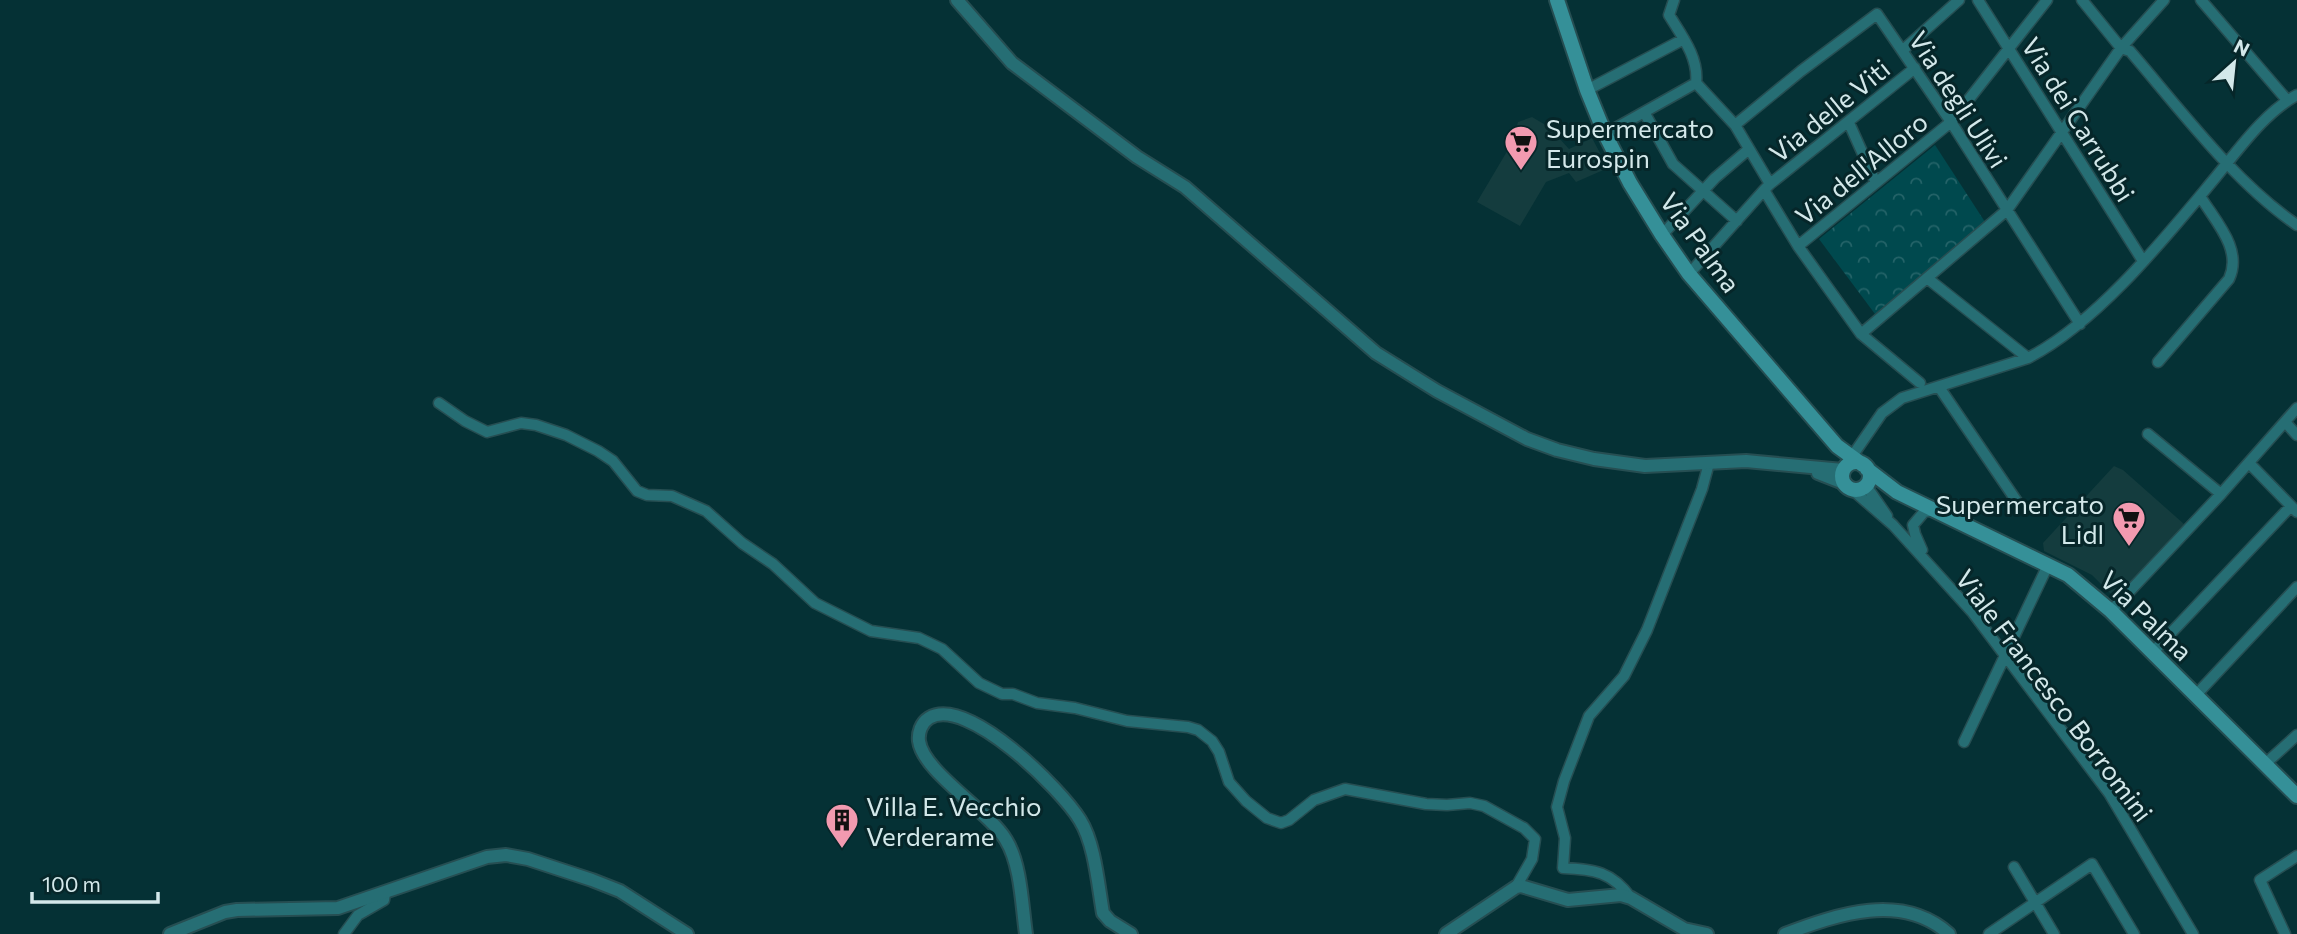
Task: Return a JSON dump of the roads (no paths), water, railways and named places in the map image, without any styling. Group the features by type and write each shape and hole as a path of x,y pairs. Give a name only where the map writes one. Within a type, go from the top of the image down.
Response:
{"main road":[{"name":"Via Palma","path":"1557,0 1587,90 1605,134 1630,183 1662,235 1689,274 1837,446"},
{"path":"1837,446 1855,489 1867,486 1897,492"},
{"path":"1846,471 1852,462 1864,467 1897,492"},
{"path":"1864,467 1870,475 1867,486"},
{"name":"Via Palma","path":"1897,492 2068,575 2111,611 2297,796"}],"street":[{"path":"957,0 1012,63 1137,157 1185,187 1376,353 1437,391 1527,439 1594,459 1645,466 1776,462 1805,468 1846,471 1893,525"},
{"path":"1674,0 1669,15 1684,39 1698,71 1696,83"},
{"path":"1903,50 1959,0"},
{"name":"Via dei Carrubbi","path":"1978,0 2063,130 2143,261"},
{"name":"Via dell'Alloro","path":"1798,246 1951,122 2047,0"},
{"path":"2082,0 2121,48 2130,51 2227,164 2297,225"},
{"path":"1861,334 2007,210 2121,48 2164,0"},
{"path":"2201,0 2287,100"},
{"name":"Via degli Ulivi","path":"1735,125 1877,14 1951,122 2080,324"},
{"path":"1587,90 1684,39"},
{"name":"Via delle Viti","path":"1689,274 1767,187 1915,68"},
{"path":"1605,134 1696,83"},
{"path":"1696,83 1735,125 1798,246 1861,334 1920,383"},
{"path":"1846,471 1863,438 1882,413 1902,398 2028,358 2080,324 2143,261 2287,100 2297,94"},
{"path":"1644,112 1673,164 1737,220"},
{"path":"1849,123 1877,183"},
{"path":"1662,235 1703,191 1749,149"},
{"path":"2158,362 2229,279 2232,272 2232,251 2228,240 2200,196"},
{"path":"1927,278 2028,358"},
{"path":"1940,387 2020,506"},
{"path":"439,403 487,432 521,423 536,425 566,435 598,451 613,461 637,491 647,495 673,496 706,511 741,543 773,564 815,603 871,631 919,638 942,649 979,683 995,691 1037,703 1076,708 1117,719 1198,730 1206,735 1219,752 1229,782 1246,801 1274,821 1281,823 1289,820 1314,800 1345,789 1426,804 1470,803 1484,806 1524,828 1535,839 1532,859 1516,887 1446,934"},
{"path":"2111,611 2297,408"},
{"path":"2284,422 2297,435"},
{"path":"2148,434 2221,494"},
{"path":"1837,446 1848,446 1863,438"},
{"path":"1863,438 1860,448 1864,467"},
{"path":"1631,898 1619,882 1604,874 1580,868 1563,868 1565,838 1558,807 1563,781 1589,716 1624,676 1647,630 1702,489 1709,463"},
{"path":"2152,653 2294,509 2249,463"},
{"path":"1867,486 1893,525"},
{"path":"1926,560 1913,525 1924,512 1933,510"},
{"name":"Viale Francesco Borromini","path":"1893,525 1973,613 2109,793 2193,934"},
{"path":"1964,742 2048,565"},
{"path":"2195,696 2297,587"},
{"path":"1026,934 1013,855 1005,839 934,767 922,750 918,740 920,730 931,716 951,715 979,726 1015,752 1070,806 1088,836 1103,913 1110,921 1131,934"},
{"path":"2264,764 2297,735"},
{"path":"170,934 225,912 254,909 328,910 487,858 506,855 528,859 620,891 688,934"},
{"path":"2285,934 2260,880 2297,856"},
{"path":"1989,934 2092,864 2134,934"},
{"path":"2014,867 2054,934"},
{"path":"1516,887 1527,886 1568,900 1611,895 1631,898 1684,929 1707,934"},
{"path":"344,934 358,915 384,900 385,893"},
{"path":"1785,934 1823,920 1895,910 1917,913 1950,934"}],"place":[{"name":"Supermercato Eurospin","path":"1521,172"},
{"name":"Supermercato Lidl","path":"2129,548"},
{"name":"Villa E. Vecchio Verderame","path":"842,850"}]}
